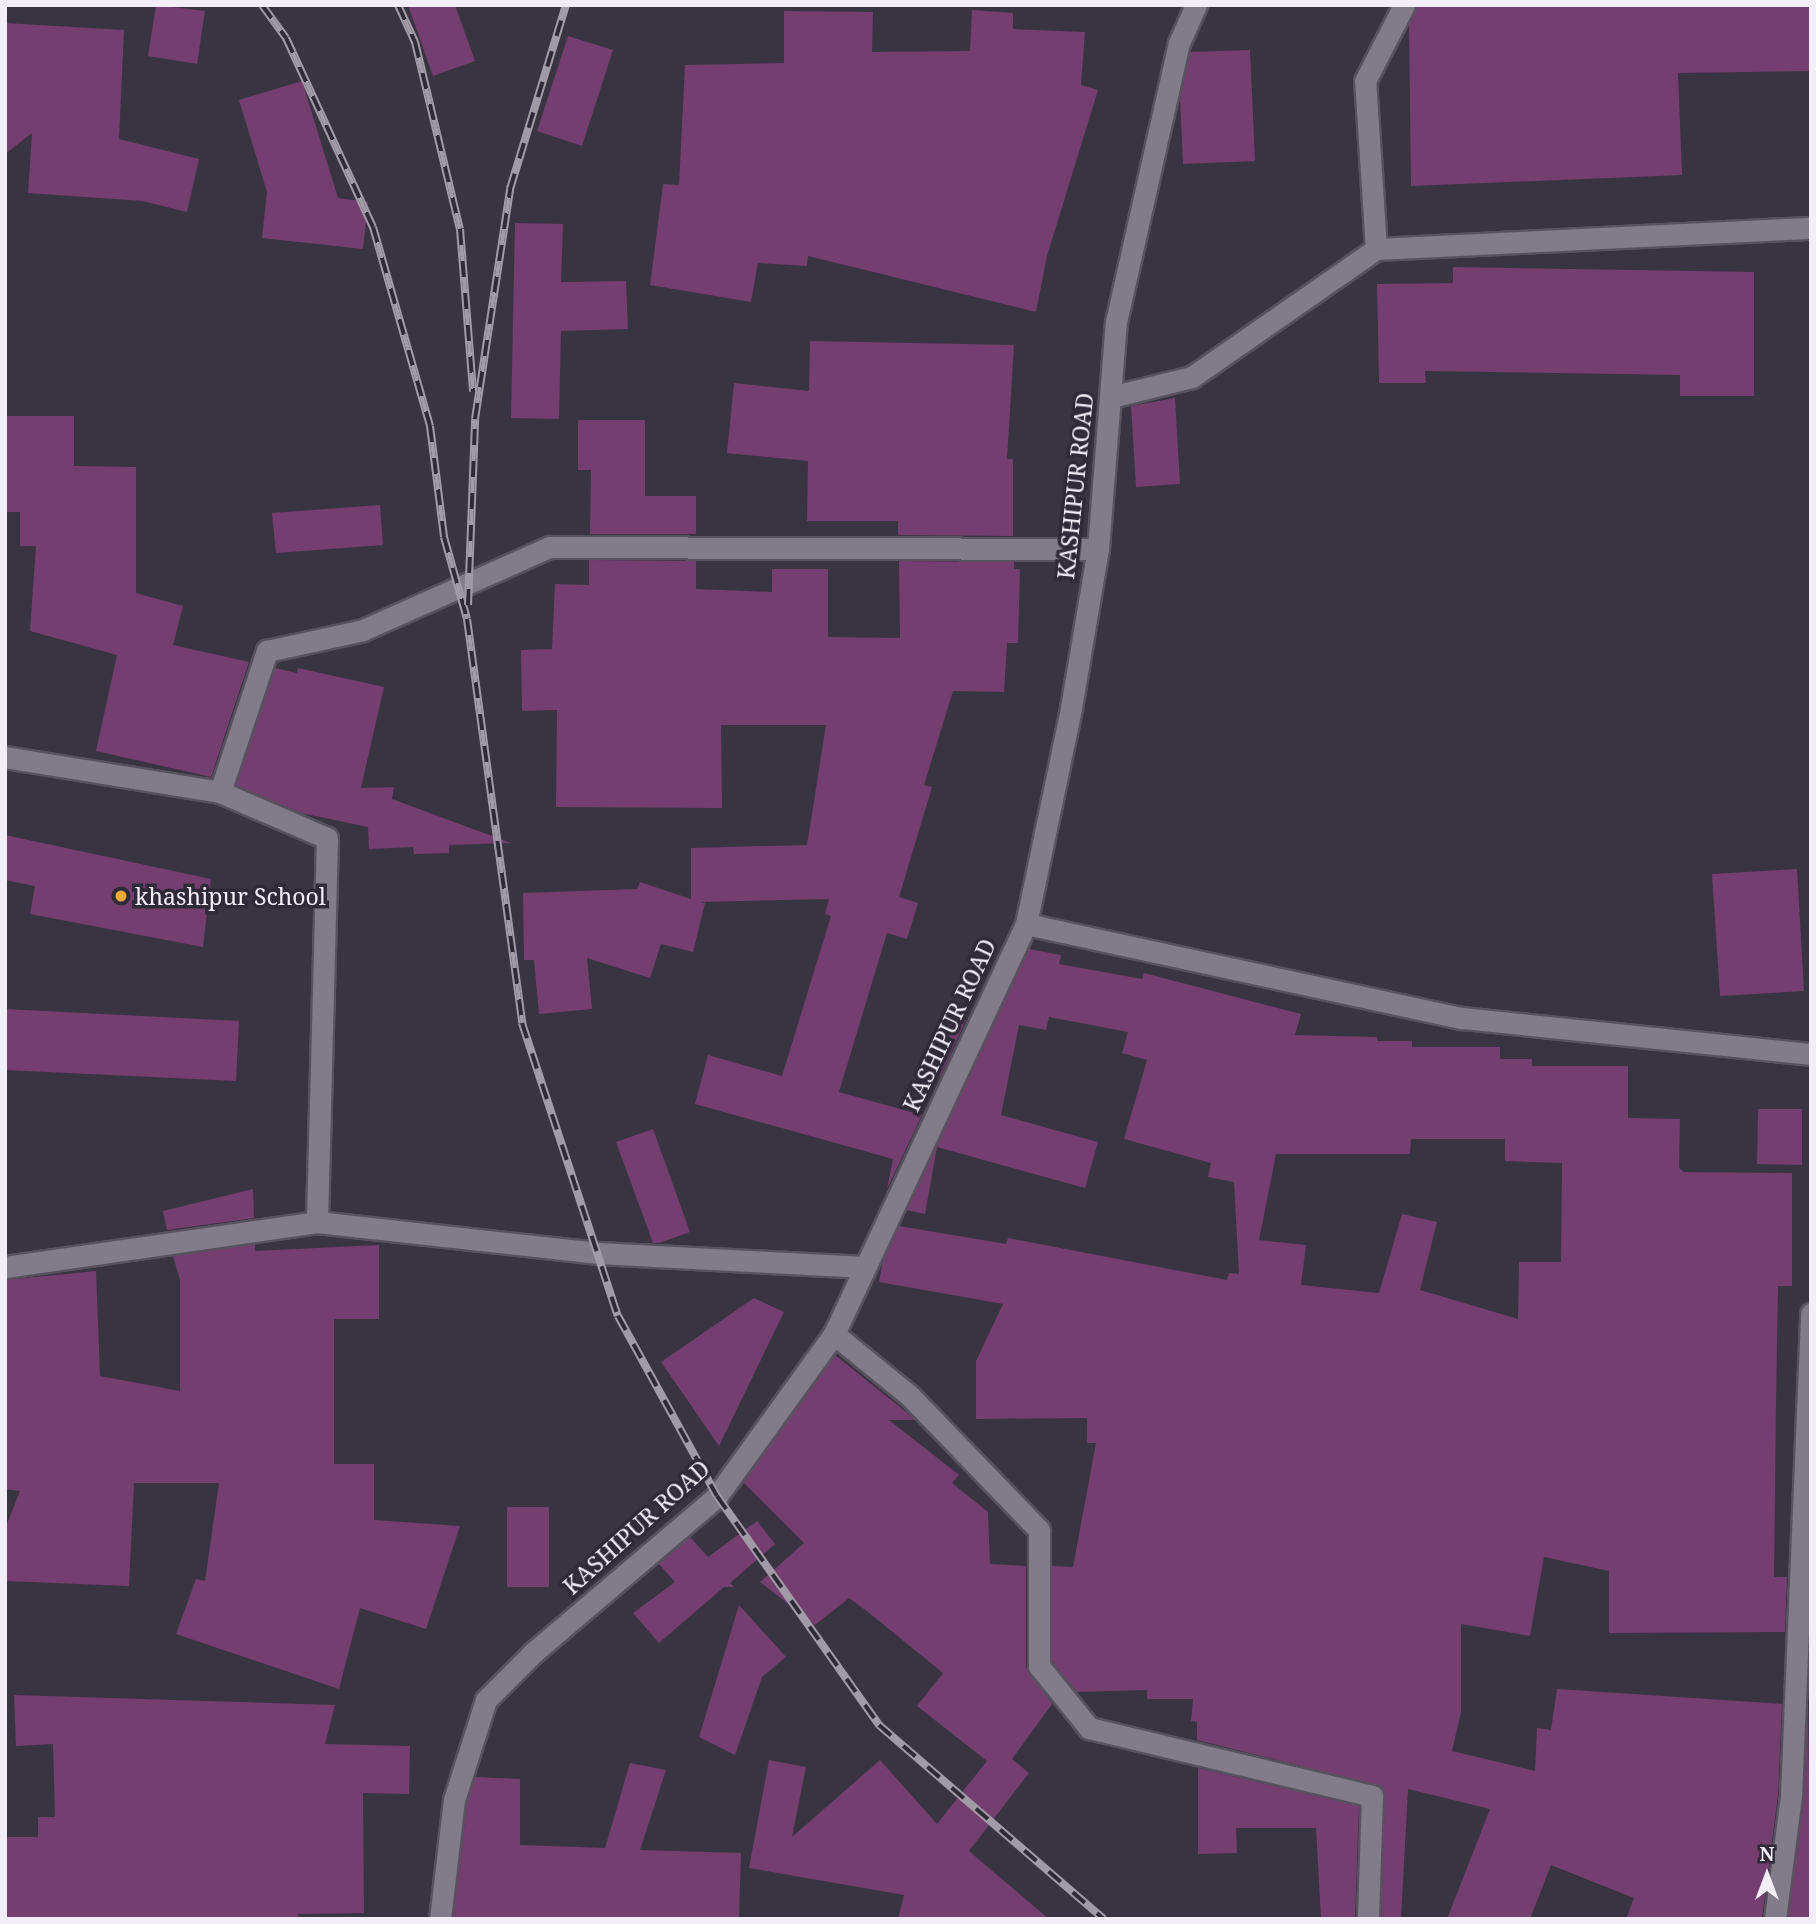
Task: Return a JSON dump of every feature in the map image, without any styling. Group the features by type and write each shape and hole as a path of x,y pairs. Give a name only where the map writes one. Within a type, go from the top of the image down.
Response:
{"street":[{"name":"KASHIPUR ROAD","path":"440,1919 454,1800 486,1700 534,1652 717,1496 834,1334 1026,924 1072,708 1098,550 1116,322 1179,43 1196,5"},
{"path":"1376,249 1365,81 1404,5"},
{"path":"1111,397 1192,377 1376,249 1811,228"},
{"path":"220,792 267,651 363,630 549,547 1098,550"},
{"path":"5,757 220,792 327,838 317,1222"},
{"path":"1026,924 1462,1018 1811,1054"},
{"path":"5,1267 317,1222 598,1253 865,1267"},
{"path":"1775,1919 1791,1796 1811,1313"},
{"path":"834,1334 910,1396 1039,1530 1039,1666 1089,1728 1372,1796 1368,1919"}],"building":[{"path":"156,5 205,11 197,64 148,56"},
{"path":"408,5 455,5 475,61 433,76"},
{"path":"1417,5 1811,5 1811,71 1678,73 1682,175 1411,186 1409,24"},
{"path":"972,10 1013,13 1013,29 1085,32 1081,85 1098,90 1047,256 1036,312 808,256 807,266 758,263 751,302 650,285 663,184 679,185 685,65 784,63 784,11 873,12 872,52 970,51"},
{"path":"5,23 124,30 119,139 199,159 187,212 143,201 28,193 32,133 5,154"},
{"path":"568,36 613,50 582,146 537,131"},
{"path":"1250,50 1255,161 1183,164 1180,100 1190,52"},
{"path":"302,81 338,198 368,202 363,249 262,238 267,192 239,100"},
{"path":"515,223 563,224 561,282 626,281 628,329 561,331 559,419 511,418"},
{"path":"1453,267 1754,272 1754,396 1680,396 1680,375 1425,371 1426,383 1379,383 1377,284 1453,283"},
{"path":"810,341 1014,345 1007,459 1013,459 1013,536 898,535 898,521 807,521 808,461 727,453 734,383 809,391"},
{"path":"1175,398 1180,484 1136,487 1131,406"},
{"path":"5,416 74,416 74,466 136,467 136,593 183,606 173,645 249,662 211,777 96,751 117,655 30,631 36,546 20,546 20,512 5,512"},
{"path":"578,420 645,420 645,496 696,496 696,534 590,534 591,470 578,470"},
{"path":"380,505 383,545 276,553 272,513"},
{"path":"589,560 696,561 696,589 772,592 772,569 828,569 828,637 900,638 899,561 1014,562 1014,569 1020,569 1018,643 1007,643 1004,692 953,691 924,785 932,787 899,897 918,903 907,939 887,933 839,1092 922,1115 887,1189 893,1159 695,1104 708,1055 782,1076 831,916 825,914 829,899 700,902 705,903 693,952 661,944 650,978 587,958 592,1009 539,1014 534,960 524,960 523,893 637,889 640,882 691,899 691,848 807,845 826,725 721,725 722,808 556,807 557,710 522,711 521,650 552,649 555,584 589,585"},
{"path":"275,668 297,673 298,668 384,687 361,788 394,787 392,799 511,843 449,845 449,853 414,854 413,847 369,849 368,827 301,813 236,785"},
{"name":"khashipur School","path":"5,835 211,879 203,947 30,914 35,886 5,880"},
{"path":"1797,869 1804,991 1720,996 1712,874"},
{"path":"1029,949 1061,955 1059,964 1142,979 1144,973 1301,1014 1295,1035 1377,1037 1377,1041 1412,1041 1412,1047 1500,1047 1500,1059 1532,1059 1532,1066 1628,1066 1628,1118 1680,1119 1679,1168 1684,1172 1792,1173 1792,1286 1778,1286 1776,1404 1774,1577 1787,1577 1785,1632 1609,1633 1609,1571 1544,1557 1530,1636 1461,1624 1461,1712 1452,1751 1535,1771 1537,1728 1551,1730 1557,1689 1782,1704 1778,1795 1762,1919 1626,1919 1634,1898 1551,1865 1530,1919 1447,1919 1490,1809 1408,1789 1401,1919 1381,1919 1385,1796 1380,1786 1197,1740 1197,1722 1191,1721 1193,1699 1147,1699 1147,1690 1077,1692 1052,1661 1052,1566 1073,1567 1096,1443 1087,1443 1087,1418 976,1419 976,1361 1003,1304 879,1282 883,1260 899,1226 1006,1244 1008,1238 1227,1280 1229,1273 1239,1274 1234,1182 1208,1177 1211,1163 1124,1139 1147,1060 1122,1053 1128,1032 1049,1017 1046,1030 1019,1025 1001,1115 1098,1142 1085,1188 937,1147 925,1214 906,1210","holes":["1411,1139 1505,1139 1505,1161 1562,1163 1561,1262 1519,1262 1518,1319 1420,1290 1437,1222 1402,1214 1379,1293 1301,1285 1306,1245 1259,1240 1276,1154 1410,1154"]},
{"path":"5,1009 239,1021 236,1081 5,1070"},
{"path":"951,1017 966,1020 939,1079"},
{"path":"1758,1109 1802,1109 1802,1165 1757,1164"},
{"path":"653,1129 690,1232 659,1243 653,1243 616,1142"},
{"path":"253,1189 254,1218 167,1230 163,1211"},
{"path":"255,1244 255,1251 379,1245 379,1319 334,1319 334,1464 374,1464 374,1520 460,1526 426,1629 360,1608 339,1689 176,1634 196,1579 205,1581 219,1483 134,1483 129,1586 5,1581 5,1529 20,1491 5,1489 5,1280 96,1271 100,1376 180,1391 180,1280 173,1256"},
{"path":"754,1298 784,1312 719,1446 661,1362"},
{"path":"835,1355 911,1416 914,1420 889,1420 959,1475 952,1483 988,1512 990,1564 1026,1566 1026,1667 1052,1704 1012,1759 1029,1773 969,1851 1049,1919 898,1919 904,1895 749,1868 769,1760 806,1767 792,1837 880,1760 937,1824 987,1761 917,1706 943,1673 868,1612 849,1598 815,1625 760,1582 804,1543 743,1482"},
{"path":"507,1507 549,1507 549,1587 507,1587"},
{"path":"757,1521 775,1544 730,1583 734,1587 724,1587 659,1643 633,1613 675,1582 659,1564 690,1537 708,1557"},
{"path":"739,1605 786,1657 762,1677 735,1755 699,1737"},
{"path":"14,1695 335,1705 325,1744 410,1746 409,1794 363,1793 364,1913 298,1914 299,1919 5,1919 5,1837 38,1837 38,1817 55,1817 53,1744 16,1746"},
{"path":"1808,1705 1811,1919 1788,1919 1804,1798"},
{"path":"630,1763 666,1770 640,1850 741,1853 739,1919 453,1919 467,1803 475,1777 520,1779 520,1845 605,1848"},
{"path":"1198,1768 1359,1806 1355,1919 1321,1919 1316,1828 1236,1828 1237,1853 1198,1854"}],"railway":[{"path":"262,5 286,38 373,227 430,426 444,537 467,619 522,1023 618,1316 717,1496 879,1725 1104,1919"},
{"path":"398,5 415,42 460,229 473,391"},
{"path":"468,605 475,419 510,189 566,5"}],"place":[{"name":"khashipur School","path":"121,896"}]}
